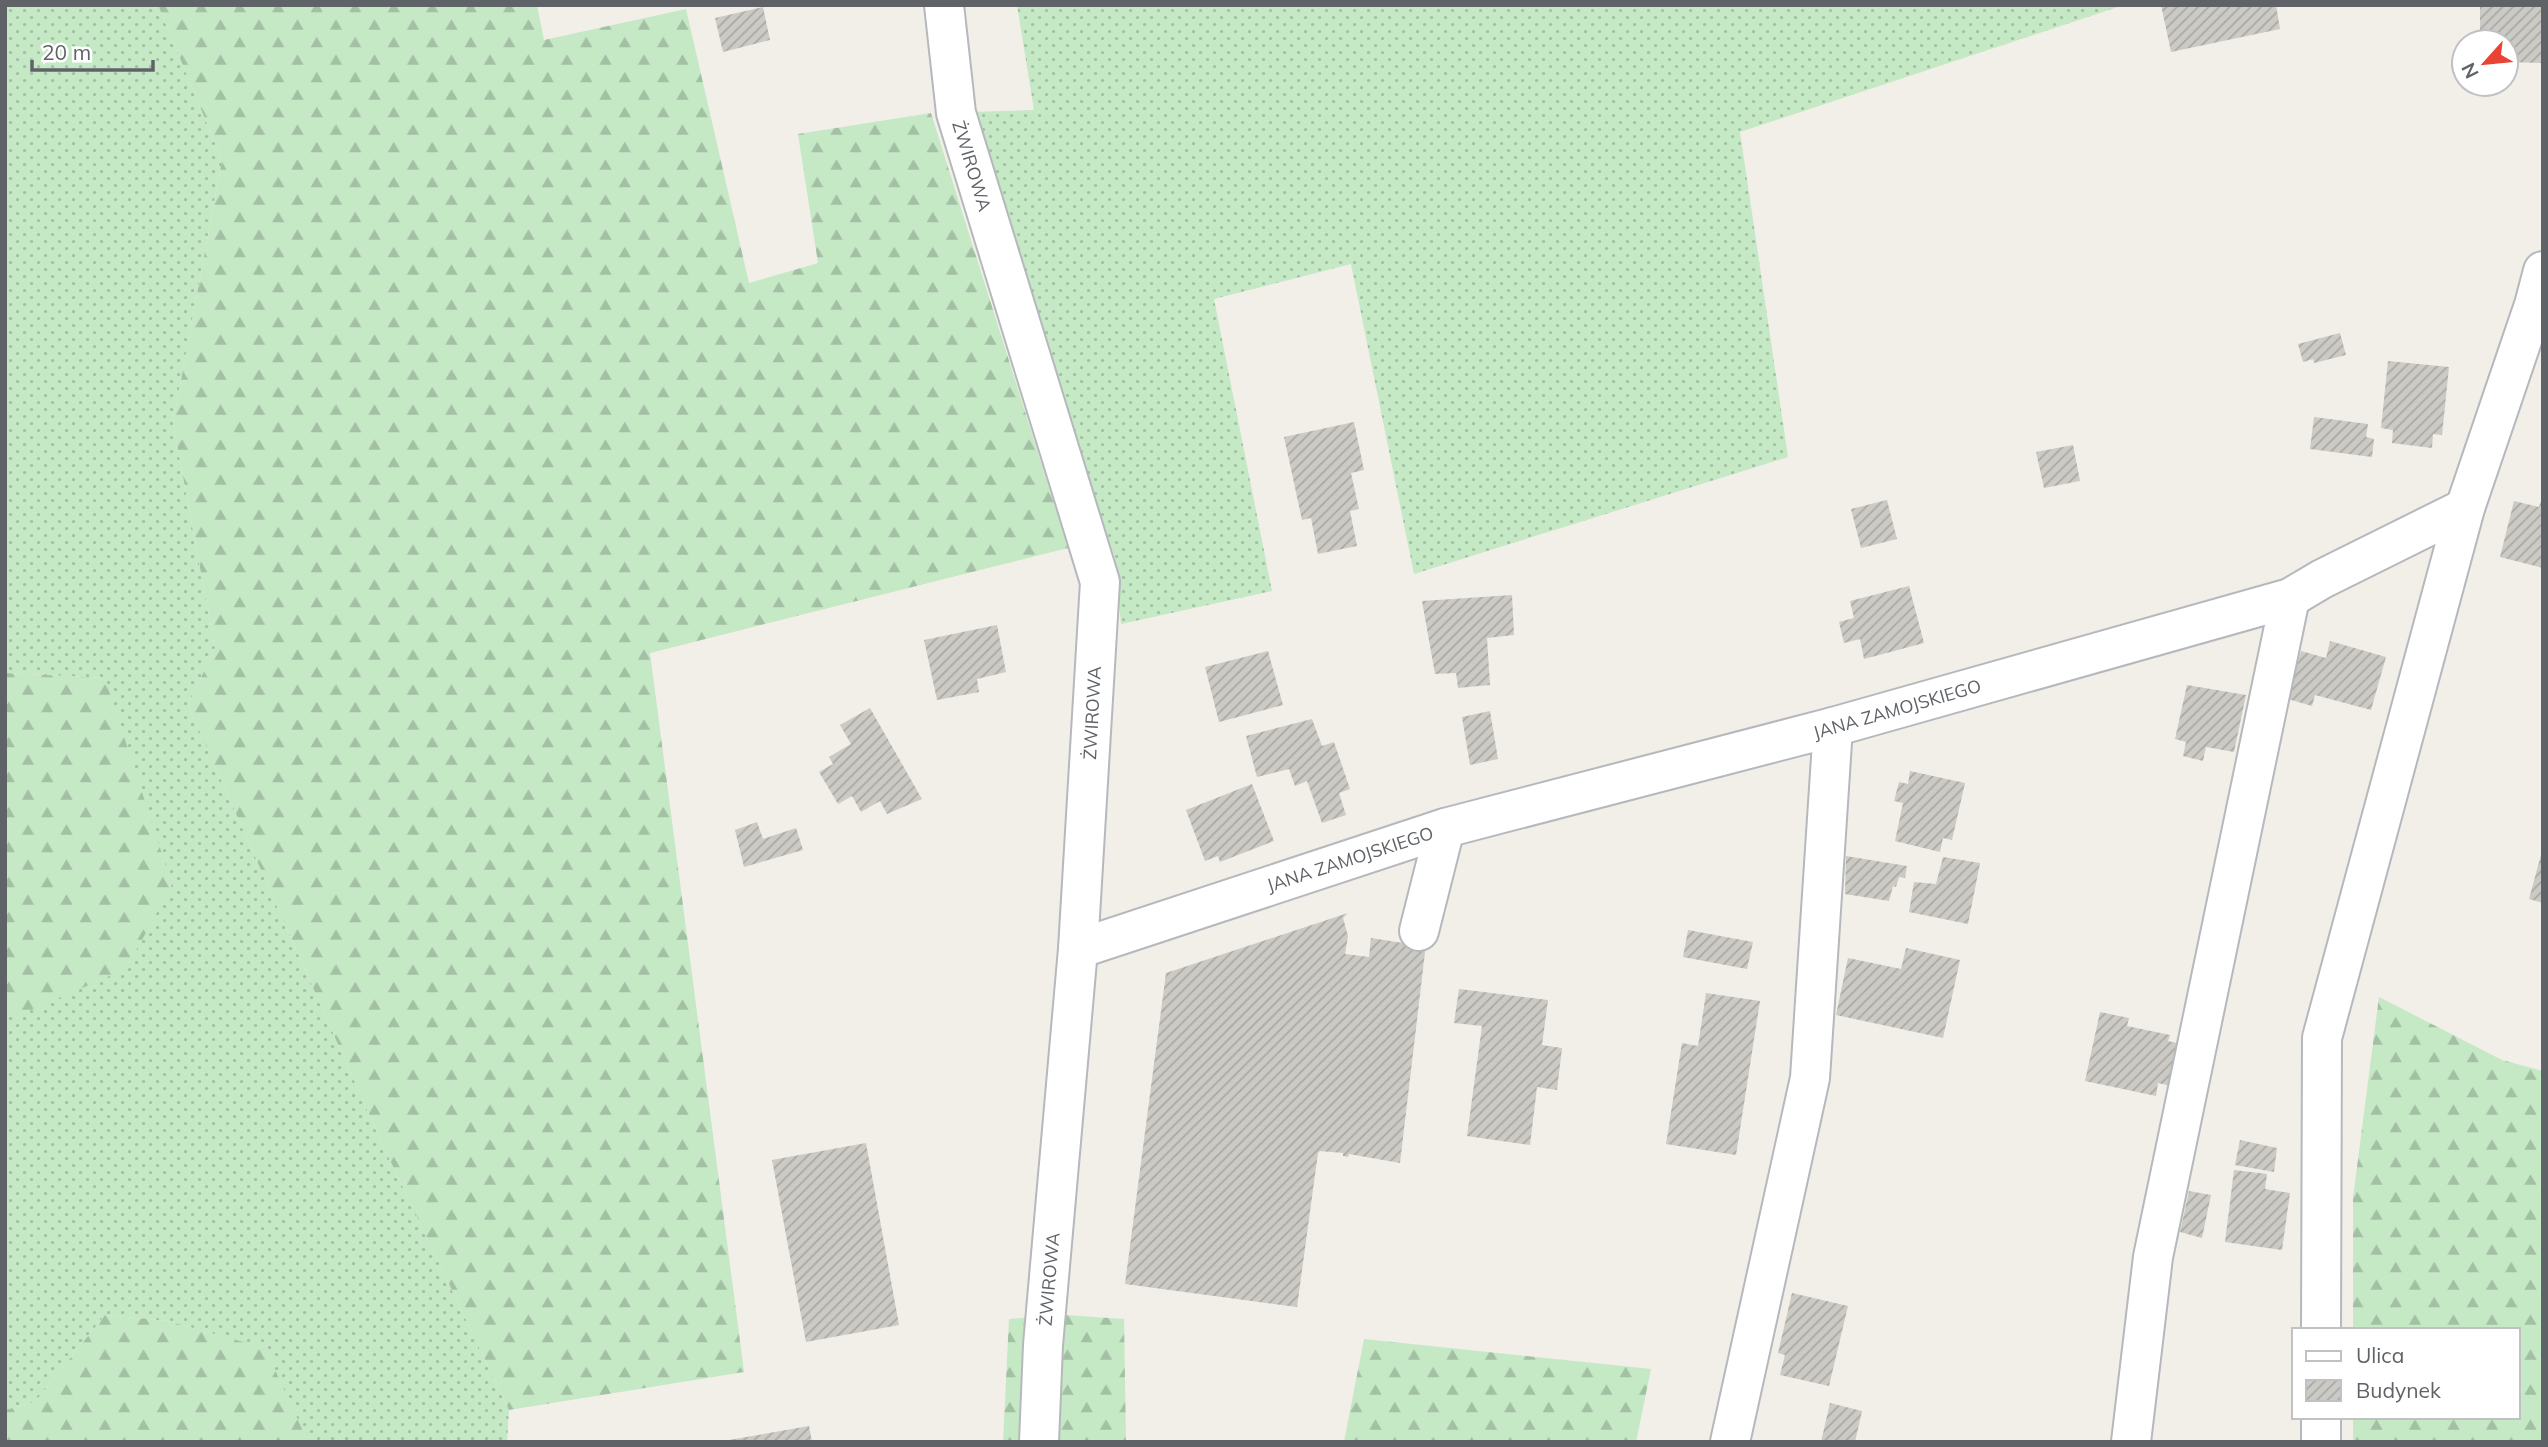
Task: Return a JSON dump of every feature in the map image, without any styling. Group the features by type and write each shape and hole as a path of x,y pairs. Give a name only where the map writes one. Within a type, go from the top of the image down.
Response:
{"street":[{"name":"ŻWIROWA","path":"944,5 956,113 1100,582 1077,949 1043,1345 1039,1442"},
{"path":"2321,1328 2322,1038 2465,508 2531,352 2540,291"},
{"name":"JANA ZAMOJSKIEGO","path":"1077,949 1444,828 1833,727 2290,598 2322,579 2465,508"},
{"path":"2131,1442 2153,1257 2290,598"},
{"path":"1730,1442 1810,1077 1833,727"},
{"path":"1419,931 1444,828"},
{"path":"2320,1442 2321,1419"}],"green space":[{"path":"5,5 158,5 222,160 173,423 215,648 188,705 379,1137 509,1410 507,1442 308,1442 264,1348 168,1321 105,1315 35,1402 5,1410 5,1014 22,1014 105,678 5,673"},
{"path":"158,5 537,5 544,40 686,9 749,283 818,263 798,134 931,113 1068,548 650,653 744,1372 509,1410 379,1137 188,705 215,648 173,423 222,160"},
{"path":"1017,5 2124,5 1740,132 1788,457 1414,574 1351,264 1214,299 1272,591 1121,624 1115,558 1043,341 973,112 1034,110"},
{"path":"5,673 105,678 172,885 126,969 22,1014 5,1014"},
{"path":"2379,997 2502,1060 2543,1071 2543,1442 2353,1442 2353,1419 2520,1419 2520,1328 2353,1328 2353,1198"},
{"path":"105,1315 168,1321 265,1348 308,1442 5,1442 5,1410 35,1402"},
{"path":"1065,1315 1124,1319 1126,1442 1003,1442 1009,1319"},
{"path":"1364,1339 1651,1369 1636,1442 1344,1442"}],"building":[{"path":"2161,5 2276,5 2280,29 2171,52"},
{"path":"2480,5 2543,5 2543,63 2520,62 2520,28 2480,28"},
{"path":"763,7 770,40 723,52 715,18"},
{"path":"2340,333 2346,355 2314,363 2313,359 2303,362 2298,344"},
{"path":"2388,361 2449,367 2442,435 2433,434 2432,448 2392,443 2393,430 2381,428"},
{"path":"2314,417 2368,424 2366,437 2374,439 2372,457 2310,449"},
{"path":"1354,422 1364,470 1351,473 1359,509 1350,511 1357,546 1318,554 1311,518 1302,520 1284,437"},
{"path":"2073,445 2080,481 2044,488 2036,452"},
{"path":"1887,500 1897,539 1861,548 1851,509"},
{"path":"2514,501 2539,507 2541,501 2543,502 2543,568 2500,557"},
{"path":"1909,586 1924,643 1864,659 1860,639 1844,643 1839,622 1854,618 1850,601"},
{"path":"1512,595 1514,635 1487,638 1490,685 1458,688 1456,673 1435,674 1422,601"},
{"path":"997,625 1006,672 977,679 979,692 937,700 924,640"},
{"path":"2330,641 2386,657 2371,710 2315,695 2312,706 2288,699 2301,651 2326,658"},
{"path":"1268,651 1283,705 1219,722 1205,667"},
{"path":"2187,685 2246,695 2234,752 2206,747 2203,761 2183,756 2186,742 2175,739"},
{"path":"870,708 922,799 887,814 880,801 861,812 852,796 838,804 819,772 833,764 829,757 851,744 840,725"},
{"path":"1490,711 1498,759 1470,765 1462,717"},
{"path":"1312,719 1322,746 1334,742 1350,789 1339,793 1346,815 1322,823 1307,781 1295,786 1289,769 1257,777 1246,736"},
{"path":"1910,771 1965,783 1952,840 1943,838 1940,852 1895,841 1903,803 1894,801 1899,782 1908,784"},
{"path":"1252,784 1274,841 1220,862 1218,856 1205,861 1186,810"},
{"path":"757,822 763,839 796,828 803,850 744,867 735,830"},
{"path":"2543,851 2543,903 2529,899"},
{"path":"1846,856 1907,866 1905,878 1899,877 1889,901 1845,894"},
{"path":"1943,857 1980,863 1968,924 1909,912 1914,882 1936,884"},
{"path":"1348,913 1343,918 1348,936 1345,954 1369,957 1371,938 1422,946 1426,944 1400,1163 1349,1154 1348,1157 1343,1156 1343,1153 1318,1153 1297,1307 1125,1284 1166,973"},
{"path":"1688,930 1753,942 1747,969 1683,957"},
{"path":"1906,948 1960,960 1943,1038 1836,1015 1848,958 1901,969"},
{"path":"1459,989 1548,1000 1542,1045 1562,1048 1557,1090 1537,1087 1530,1145 1467,1136 1482,1026 1454,1023"},
{"path":"1706,993 1760,1001 1736,1155 1666,1144 1682,1043 1698,1046"},
{"path":"2100,1012 2129,1018 2127,1026 2170,1035 2168,1041 2185,1045 2176,1087 2158,1083 2156,1096 2085,1081"},
{"path":"2240,1140 2277,1148 2274,1172 2235,1165"},
{"path":"866,1143 899,1325 806,1342 772,1160"},
{"path":"2234,1170 2267,1174 2265,1189 2290,1193 2282,1250 2225,1242"},
{"path":"2189,1191 2211,1195 2202,1238 2180,1232"},
{"path":"1792,1293 1848,1306 1829,1386 1780,1375 1785,1355 1778,1353"},
{"path":"1830,1403 1862,1411 1855,1442 1821,1442"},
{"path":"809,1426 812,1442 729,1442 729,1440"}]}
